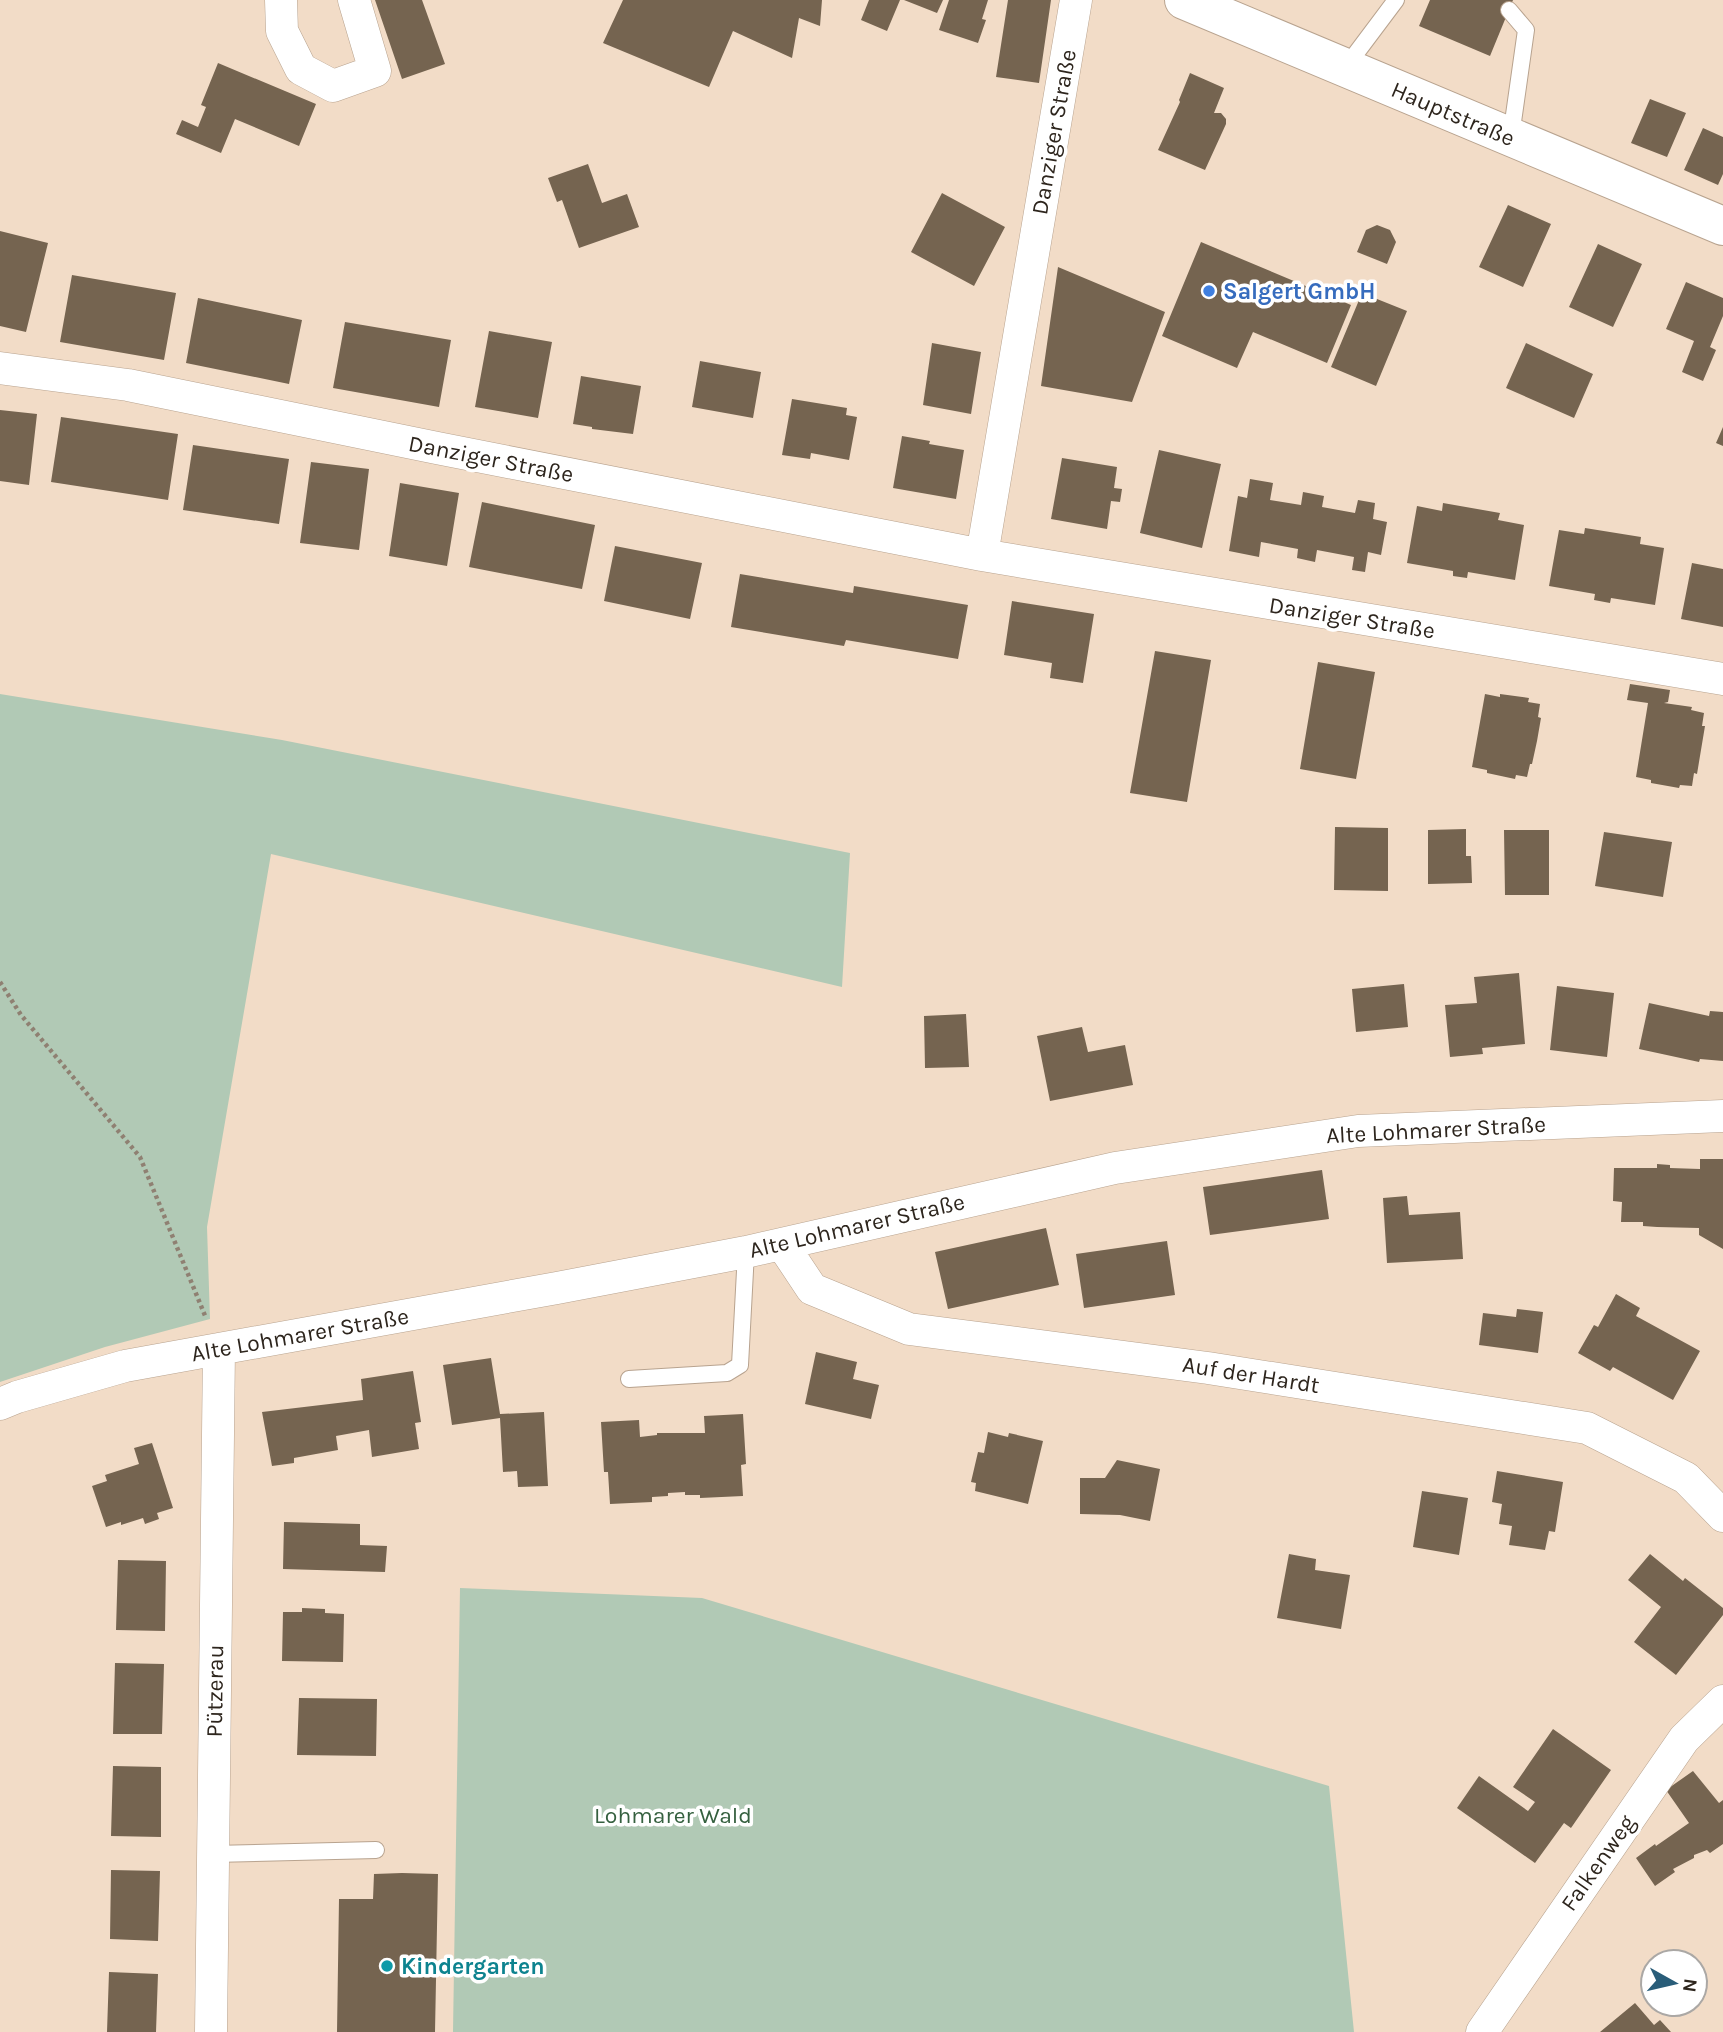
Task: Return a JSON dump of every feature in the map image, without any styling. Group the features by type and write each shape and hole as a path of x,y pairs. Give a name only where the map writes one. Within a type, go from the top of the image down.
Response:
{"main road":[{"name":"Hauptstraße","path":"1184,0 1723,226"}],"street":[{"path":"281,0 282,31 301,69 333,86 374,71 354,0"},
{"name":"Danziger Straße","path":"982,555 1076,0"},
{"name":"Danziger Straße","path":"0,368 128,385 982,555 1723,679"},
{"name":"Alte Lohmarer Straße","path":"0,1405 17,1397 125,1366 746,1252 1115,1168 1358,1130 1723,1116"},
{"name":"Auf der Hardt","path":"782,1244 812,1289 909,1329 1208,1368 1587,1428 1686,1478 1723,1516"},
{"name":"Pützerau","path":"211,2032 219,1349"},
{"name":"Falkenweg","path":"1482,2032 1684,1739 1723,1701"}],"lane":[{"path":"1345,68 1396,0"},
{"path":"1509,10 1526,30 1511,138"},
{"path":"629,1379 727,1373 740,1365 746,1252"},
{"path":"213,1854 376,1850"}],"path":[{"path":"0,982 21,1014 140,1157 219,1349"}],"green space":[{"path":"0,694 282,740 850,853 842,987 271,854 207,1227 210,1319 105,1347 0,1382"},
{"name":"Lohmarer Wald","path":"460,1588 702,1598 1329,1786 1354,2032 453,2032"}],"building":[{"path":"375,0 422,0 445,64 402,79"},
{"path":"623,0 822,0 820,26 799,18 792,58 733,31 709,87 603,43"},
{"path":"869,0 900,0 887,31 861,20"},
{"path":"904,0 943,0 937,13"},
{"path":"949,0 988,0 982,19 986,20 978,43 939,30"},
{"path":"1008,0 1051,0 1039,83 996,77"},
{"path":"1430,0 1513,0 1490,56 1419,26"},
{"path":"218,63 316,104 299,146 235,119 221,153 176,134 182,120 198,127 206,107 201,105"},
{"path":"1190,73 1224,88 1214,113 1221,113 1226,124 1205,170 1158,150"},
{"path":"1650,99 1686,113 1667,157 1631,143"},
{"path":"1703,128 1723,137 1723,174 1718,185 1684,170"},
{"path":"588,164 602,203 627,194 639,227 579,248 562,200 557,202 548,178"},
{"path":"942,193 1005,227 974,286 911,252"},
{"path":"1508,205 1551,224 1523,287 1479,267"},
{"path":"1377,225 1390,230 1396,242 1387,264 1357,252 1366,230"},
{"path":"0,231 48,243 26,332 0,326"},
{"path":"1201,242 1351,305 1327,363 1253,332 1237,368 1162,336"},
{"path":"1598,244 1642,264 1613,327 1569,307"},
{"path":"1058,267 1165,312 1132,402 1041,386"},
{"path":"72,275 176,293 164,360 60,342"},
{"path":"1686,282 1723,298 1723,316 1710,347 1716,350 1703,381 1682,372 1694,341 1666,329"},
{"path":"1362,293 1407,311 1376,386 1331,367"},
{"path":"198,298 302,320 289,384 186,363"},
{"path":"345,322 451,340 439,407 333,388"},
{"path":"489,331 552,342 538,418 475,407"},
{"path":"932,343 981,352 971,414 923,405"},
{"path":"1526,343 1593,374 1574,418 1506,388"},
{"path":"700,361 761,372 753,418 692,407"},
{"path":"581,376 641,386 633,434 573,424"},
{"path":"792,399 847,408 846,415 857,417 849,460 811,453 810,459 782,455"},
{"path":"0,410 37,414 29,485 0,481"},
{"path":"61,417 178,434 168,500 51,482"},
{"path":"1723,427 1723,446 1716,443"},
{"path":"902,436 964,450 956,499 893,488"},
{"path":"193,445 289,459 279,524 183,510"},
{"path":"1159,450 1221,464 1202,548 1140,533"},
{"path":"1062,458 1117,467 1114,488 1122,489 1120,502 1111,501 1107,529 1051,519"},
{"path":"311,462 369,469 359,550 300,543"},
{"path":"1250,479 1273,483 1270,500 1301,505 1303,492 1324,496 1322,507 1355,513 1358,500 1375,503 1373,519 1387,522 1381,555 1368,552 1365,572 1352,570 1354,557 1317,550 1315,562 1297,558 1298,549 1261,542 1259,557 1229,551 1238,496 1247,498"},
{"path":"400,483 459,493 447,566 389,556"},
{"path":"482,502 595,525 582,589 469,567"},
{"path":"1443,503 1500,513 1498,520 1524,525 1515,580 1468,572 1467,578 1453,576 1453,571 1407,563 1417,506 1442,511"},
{"path":"1585,528 1641,537 1640,544 1664,548 1655,605 1611,598 1610,603 1594,600 1595,594 1549,586 1559,530 1584,534"},
{"path":"615,546 702,563 690,619 604,601"},
{"path":"1692,563 1723,569 1723,627 1681,619"},
{"path":"740,574 853,593 854,586 968,605 958,659 846,640 844,646 731,627"},
{"path":"1012,601 1094,614 1083,683 1050,678 1052,663 1004,655"},
{"path":"1155,651 1211,660 1187,802 1130,793"},
{"path":"1318,662 1375,672 1356,779 1300,769"},
{"path":"1630,684 1670,690 1668,702 1664,703 1692,707 1691,710 1704,713 1702,726 1705,726 1697,774 1694,773 1692,786 1680,785 1679,788 1636,777 1648,703 1627,700"},
{"path":"1485,694 1529,698 1528,702 1540,704 1538,717 1541,718 1537,741 1527,777 1516,775 1515,779 1472,767"},
{"path":"1335,827 1388,828 1388,891 1334,890"},
{"path":"1466,829 1466,856 1471,856 1472,883 1428,884 1428,830"},
{"path":"1504,830 1549,830 1549,895 1505,895"},
{"path":"1604,832 1672,842 1663,897 1595,886"},
{"path":"1519,973 1525,1044 1482,1048 1483,1054 1450,1057 1445,1005 1477,1003 1474,977"},
{"path":"1404,984 1408,1027 1356,1032 1352,989"},
{"path":"1557,986 1614,993 1607,1057 1550,1050"},
{"path":"1649,1003 1709,1016 1710,1011 1723,1012 1723,1061 1700,1059 1699,1062 1639,1049"},
{"path":"966,1014 969,1067 925,1068 924,1016"},
{"path":"1082,1027 1088,1052 1125,1045 1133,1085 1050,1101 1037,1036"},
{"path":"1700,1159 1723,1159 1723,1249 1699,1235 1699,1228 1643,1226 1643,1222 1621,1222 1622,1202 1613,1201 1614,1168 1657,1168 1657,1164 1670,1165 1670,1168 1700,1169"},
{"path":"1322,1170 1329,1219 1210,1235 1203,1187"},
{"path":"1407,1196 1409,1215 1460,1212 1463,1259 1387,1263 1383,1198"},
{"path":"1046,1228 1059,1285 948,1309 935,1252"},
{"path":"1167,1241 1175,1295 1084,1308 1076,1254"},
{"path":"1616,1294 1640,1308 1636,1316 1700,1351 1673,1400 1613,1367 1610,1371 1578,1353 1594,1325 1598,1327"},
{"path":"1517,1309 1543,1312 1538,1353 1479,1345 1483,1313 1516,1317"},
{"path":"816,1352 857,1362 853,1379 879,1385 871,1419 805,1404"},
{"path":"491,1358 500,1414 544,1412 548,1486 518,1487 517,1471 503,1472 500,1418 452,1425 443,1365"},
{"path":"413,1371 421,1422 415,1423 419,1449 372,1457 369,1430 336,1436 338,1450 294,1458 294,1463 272,1466 262,1412 363,1400 361,1379"},
{"path":"743,1414 746,1464 741,1465 743,1496 700,1498 700,1495 685,1495 685,1492 668,1493 668,1496 652,1497 652,1502 610,1504 608,1472 604,1472 601,1422 639,1420 640,1437 657,1433 705,1433 704,1416"},
{"path":"988,1432 1008,1437 1009,1433 1043,1441 1028,1504 975,1491 976,1483 971,1482 978,1452 984,1453"},
{"path":"152,1443 173,1508 157,1513 159,1519 145,1524 143,1518 106,1527 92,1486 107,1481 105,1475 139,1464 134,1448"},
{"path":"1117,1460 1160,1469 1150,1521 1120,1515 1080,1514 1080,1478 1105,1478"},
{"path":"1497,1471 1563,1482 1555,1532 1549,1531 1545,1550 1509,1545 1512,1526 1499,1524 1502,1504 1492,1502"},
{"path":"1422,1491 1468,1498 1459,1555 1413,1547"},
{"path":"284,1522 360,1524 360,1545 387,1546 385,1572 283,1569"},
{"path":"1289,1554 1316,1559 1315,1570 1350,1575 1341,1629 1277,1618"},
{"path":"1650,1554 1723,1608 1723,1615 1676,1675 1634,1642 1661,1607 1628,1580"},
{"path":"118,1560 166,1561 165,1631 116,1630"},
{"path":"302,1608 325,1609 325,1613 344,1614 343,1662 282,1661 283,1612 302,1612"},
{"path":"115,1663 164,1664 162,1734 113,1734"},
{"path":"299,1698 377,1699 376,1756 297,1755"},
{"path":"1553,1729 1611,1770 1571,1828 1564,1823 1535,1863 1457,1808 1479,1776 1528,1811 1535,1802 1513,1787"},
{"path":"113,1766 161,1767 161,1837 111,1836"},
{"path":"1693,1771 1719,1803 1723,1800 1723,1844 1710,1853 1707,1850 1694,1855 1694,1858 1673,1869 1675,1872 1655,1886 1636,1858 1689,1823 1666,1790"},
{"path":"111,1870 160,1871 158,1941 110,1939"},
{"name":"Kindergarten","path":"374,1874 438,1874 435,2032 337,2032 339,1899 373,1899"},
{"path":"109,1972 158,1974 156,2032 107,2032"},
{"path":"1635,2003 1639,2008 1639,2018 1648,2018 1654,2025 1660,2020 1671,2032 1600,2032"}],"place":[{"name":"Salgert GmbH","path":"1209,291"},
{"name":"Kindergarten","path":"387,1966"}]}
